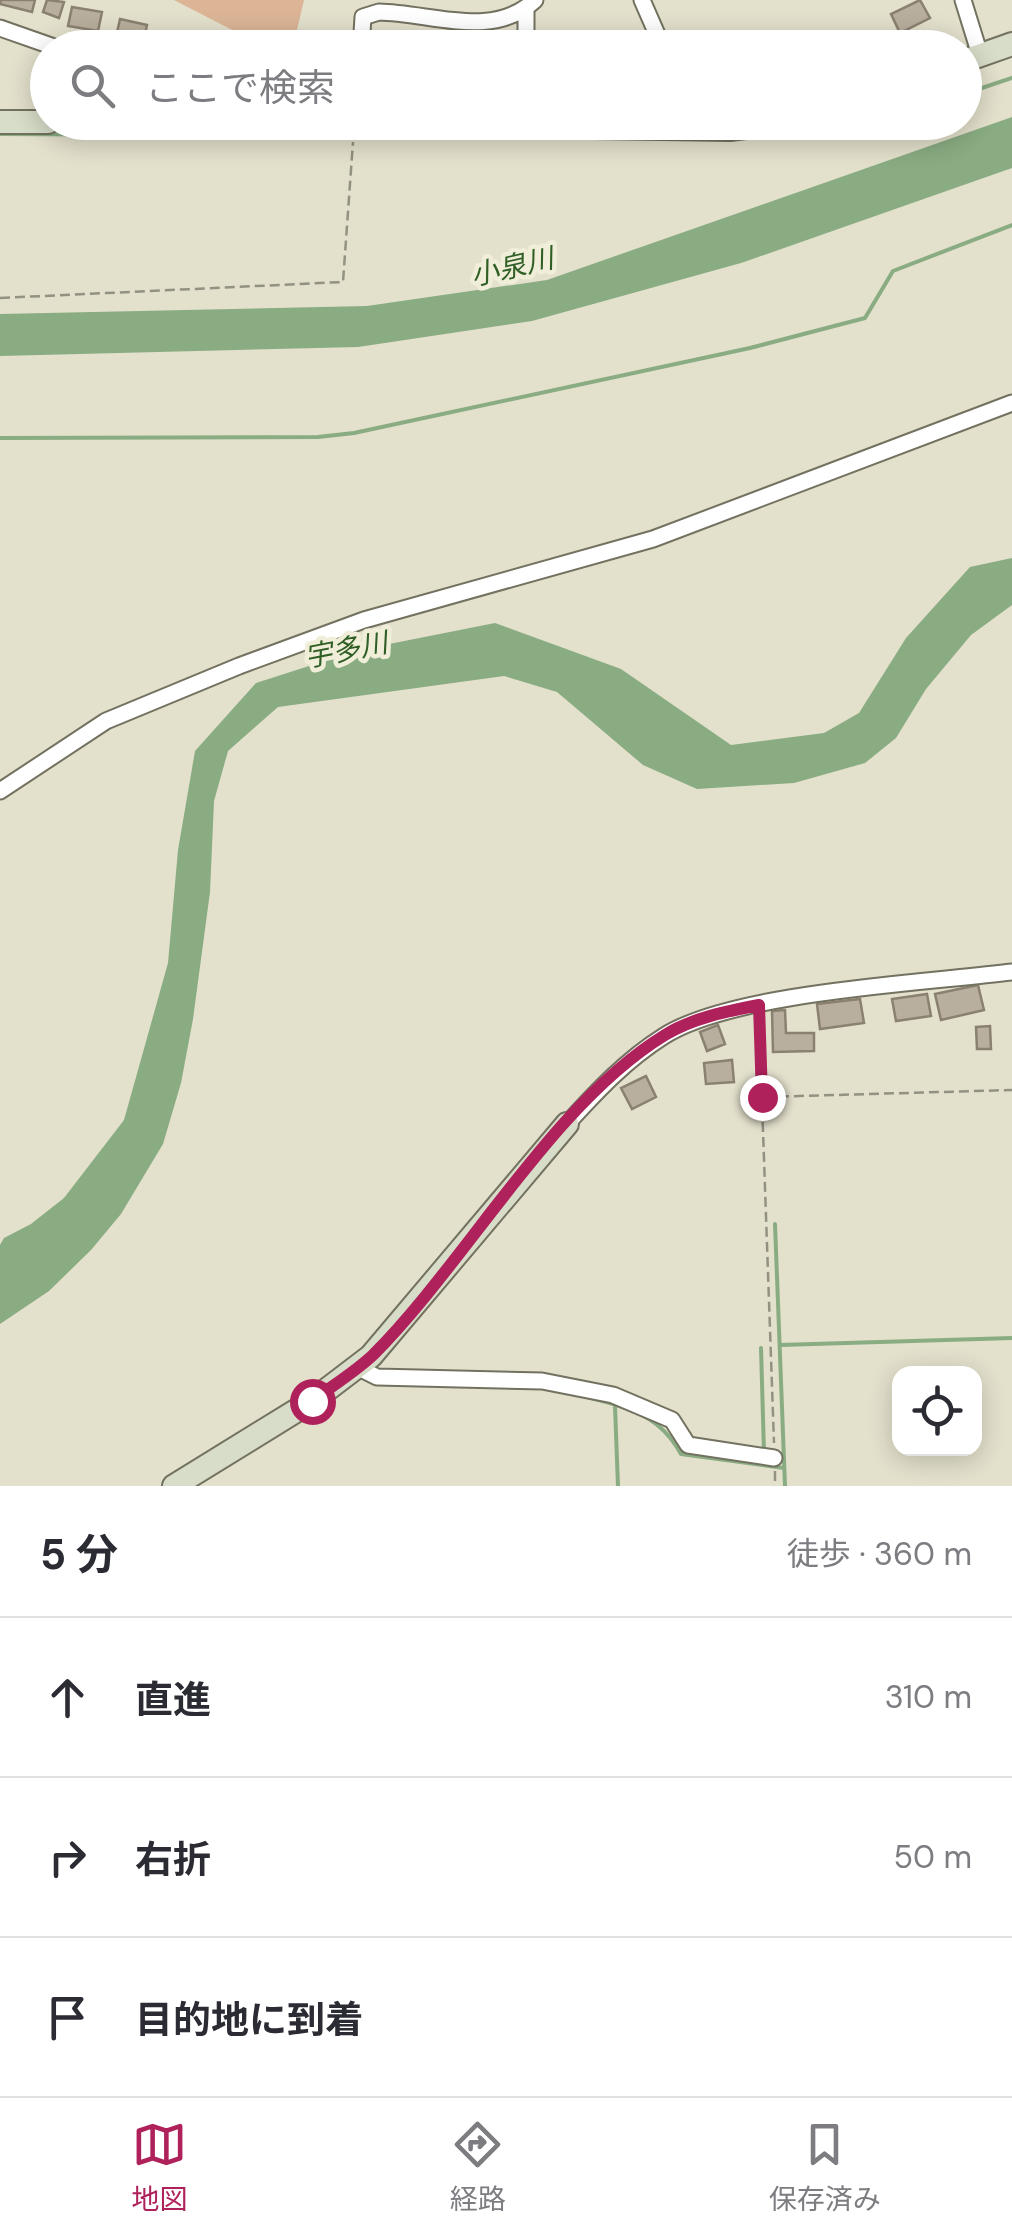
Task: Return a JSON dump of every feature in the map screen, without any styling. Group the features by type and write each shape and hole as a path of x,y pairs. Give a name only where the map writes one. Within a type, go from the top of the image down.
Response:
{"street":[{"path":"642,0 654,30"},
{"path":"963,0 968,30"},
{"path":"362,30 363,17 379,12 494,23 530,5"},
{"path":"528,30 530,5"},
{"path":"0,28 30,39"},
{"path":"982,54 1012,44"},
{"path":"0,122 30,122"},
{"path":"0,791 106,721 239,666 364,620 653,539 1012,404"},
{"path":"174,1486 372,1356 567,1124 612,1075 667,1034 722,1012 759,1005 1012,972"},
{"path":"357,1368 377,1377 542,1381 613,1395 672,1420 688,1445 774,1458"}],"path":[{"path":"0,298 343,282 354,140"},
{"path":"759,1005 775,1486"},
{"path":"762,1097 1012,1090"}],"shaded area":[{"path":"174,0 304,0 297,30 232,30"},
{"path":"1012,117 1012,168 741,263 532,321 358,347 0,356 0,314 367,306 547,280 946,140 982,140 982,128"},
{"path":"1012,558 1012,605 971,635 926,689 896,738 865,763 794,783 697,789 643,765 557,692 504,676 278,707 228,751 214,801 210,892 193,1019 181,1083 163,1144 121,1214 91,1250 49,1291 0,1324 0,1245 4,1238 31,1224 64,1198 124,1120 168,963 178,850 195,751 256,683 359,650 495,623 621,669 731,745 824,733 859,713 906,638 970,567"}],"building":[{"path":"1,0 35,0 32,12 0,4"},
{"path":"47,0 64,2 59,18 43,12"},
{"path":"920,0 930,18 899,30 891,14"},
{"path":"72,7 102,12 98,30 68,26"},
{"path":"120,19 147,25 146,30 118,30"},
{"path":"978,985 984,1010 941,1020 935,994"},
{"path":"927,994 931,1016 896,1021 892,999"},
{"path":"860,999 864,1023 820,1029 817,1004"},
{"path":"785,1010 786,1033 814,1033 814,1051 773,1052 772,1011"},
{"path":"718,1025 725,1044 707,1051 700,1032"},
{"path":"990,1026 991,1049 977,1049 976,1027"},
{"path":"732,1060 734,1082 706,1084 704,1063"},
{"path":"646,1076 656,1097 632,1109 621,1088"}],"waterway":[{"path":"982,88 1012,78"},
{"path":"0,134 30,134"},
{"path":"0,438 318,437 354,433 750,348 865,318 893,271 1012,225"},
{"path":"775,1224 785,1486"},
{"path":"780,1345 1012,1338"},
{"path":"761,1348 764,1453"},
{"path":"588,1397 642,1415 663,1430 681,1454 784,1468"},
{"path":"615,1406 618,1486"}],"route":[{"path":"312,1401 372,1356 567,1124 612,1075 667,1034 722,1012 759,1005 762,1097"}],"water label":[{"name":"小泉川","path":"512,267"},
{"name":"宇多川","path":"346,650"}]}
